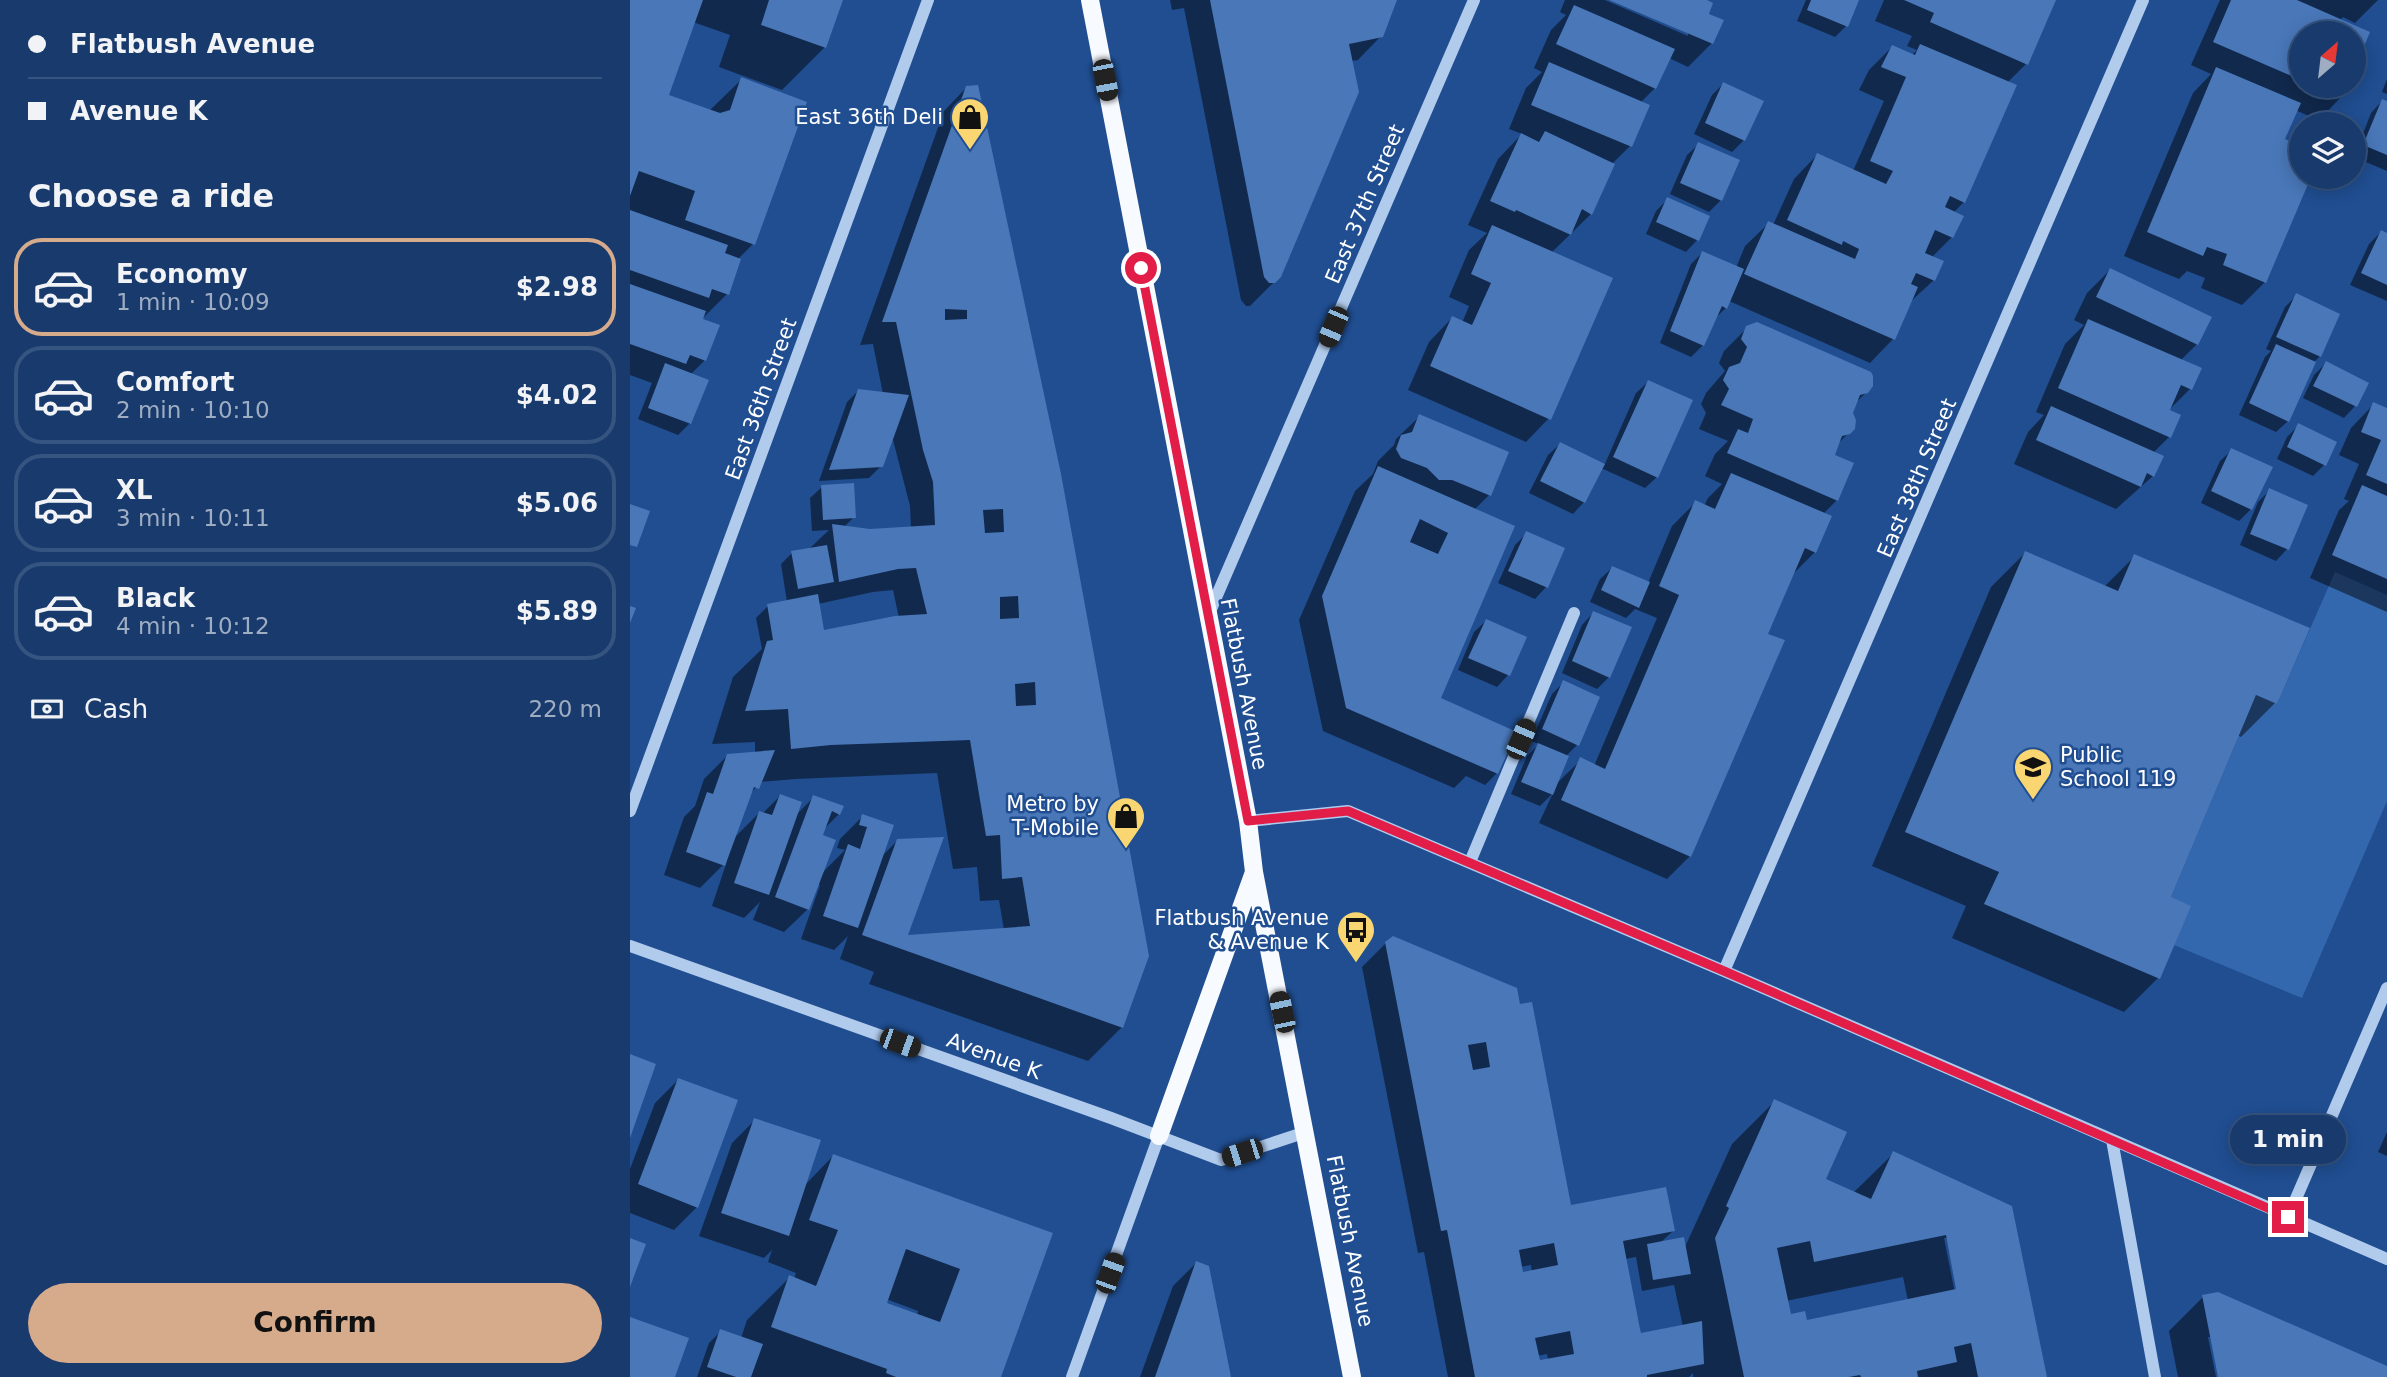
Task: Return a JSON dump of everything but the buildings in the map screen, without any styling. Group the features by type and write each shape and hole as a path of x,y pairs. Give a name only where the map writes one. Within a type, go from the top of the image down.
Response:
{"main road":[{"name":"Flatbush Avenue","path":"1090,0 1352,1377"},
{"path":"1159,1136 1254,872"}],"street":[{"name":"East 36th Street","path":"630,811 928,0"},
{"name":"East 37th Street","path":"1208,616 1474,0"},
{"name":"East 38th Street","path":"1724,971 2143,0"},
{"path":"1470,863 1574,613"},
{"path":"1248,821 1348,811 2387,1259"},
{"name":"Avenue K","path":"630,946 1221,1160 1306,1132"},
{"path":"2288,1217 2387,988"},
{"path":"1072,1377 1159,1136"},
{"path":"2112,1140 2155,1377"}],"shaded area":[{"path":"2335,572 2387,595 2387,801 2302,998 2174,945 2171,897 2256,695 2277,704"}],"place":[{"name":"East 36th Deli","path":"970,151"},
{"name":"Public School 119","path":"2033,801"},
{"name":"Metro by T-Mobile","path":"1126,850"},
{"name":"Flatbush Avenue & Avenue K","path":"1356,964"}],"route":[{"path":"1141,268 1248,821 1348,811 1724,971 2288,1217"}]}
